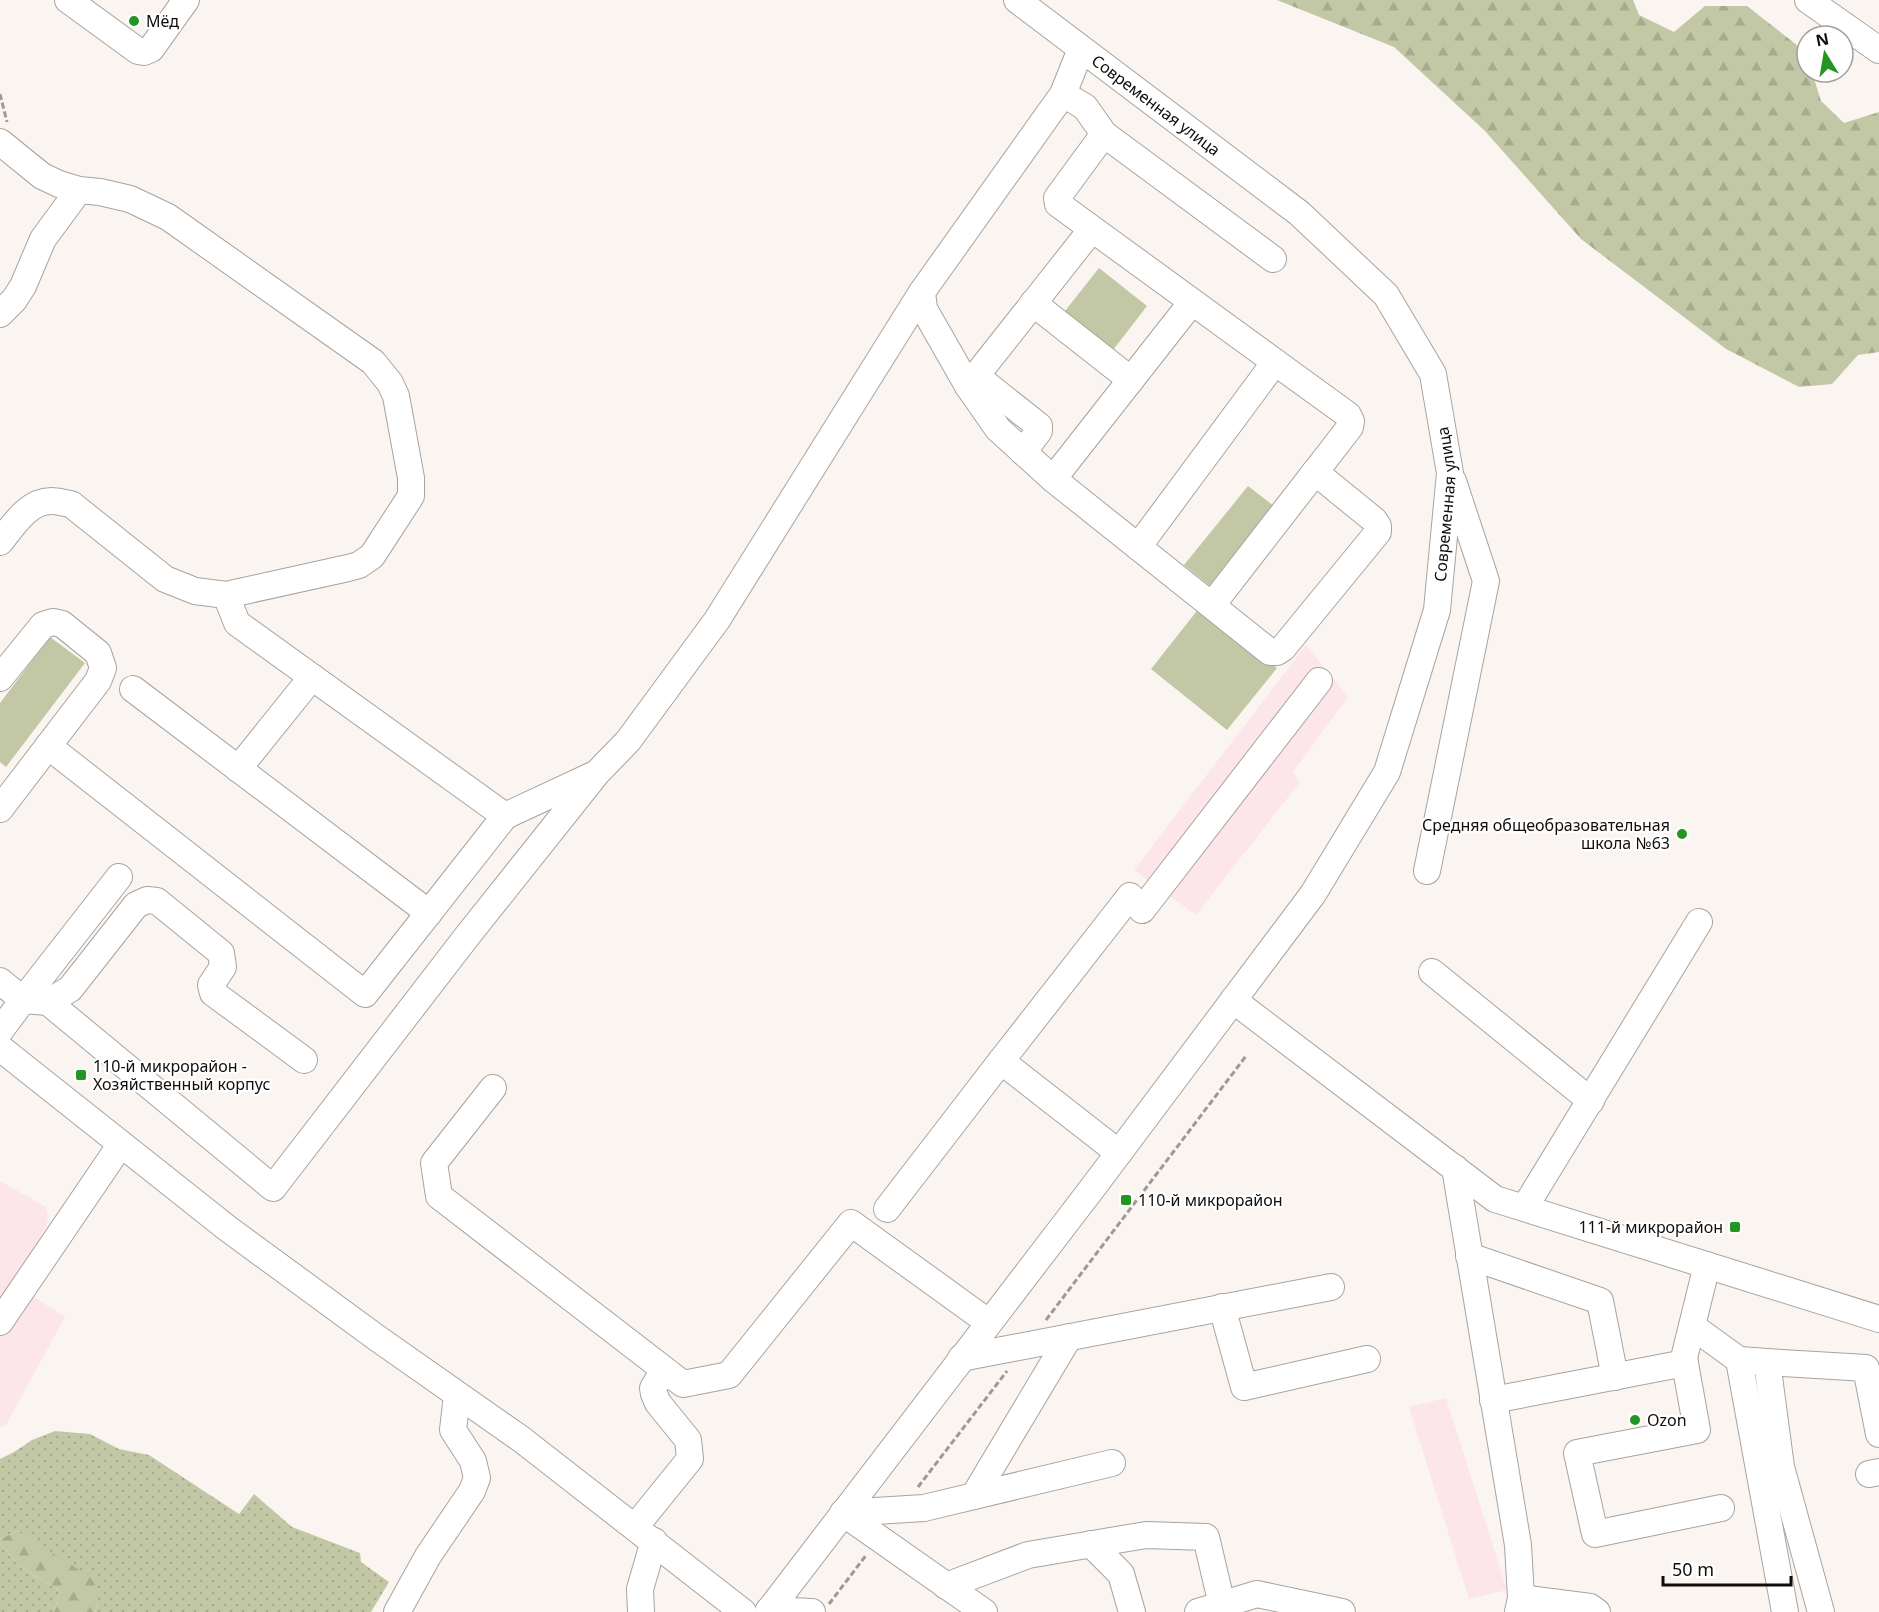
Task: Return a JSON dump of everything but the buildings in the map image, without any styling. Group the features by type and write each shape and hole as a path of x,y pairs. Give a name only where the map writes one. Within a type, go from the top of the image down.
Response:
{"street":[{"path":"68,0 138,51 144,52 152,49 186,0"},
{"name":"Современная улица","path":"769,1611 1119,1153 1313,894 1387,772 1437,610 1450,472 1432,374 1386,295 1299,213 1017,0"},
{"path":"1808,0 1879,50"},
{"path":"0,981 23,1000 48,1002 273,1188 468,935 597,773 628,741 717,620 922,292 1063,94 1081,49"},
{"path":"1063,94 1086,107 1104,134 1273,259"},
{"path":"1104,134 1056,201 1348,415 1351,421 1350,427 1212,606"},
{"path":"0,142 42,176 59,184 130,199 168,217 373,362 390,383 396,396 412,487 407,504 372,556 359,565 226,594 195,591 165,579 70,504 51,501 39,503 28,509 0,542"},
{"path":"0,314 14,300 23,286 43,239 79,190"},
{"path":"972,381 1092,228"},
{"path":"922,292 924,309 972,381 998,429 1053,479 1270,652 1277,652 1283,648 1378,532 1378,526 1374,520 1315,472"},
{"path":"1053,479 1192,302"},
{"path":"1033,303 1131,380"},
{"path":"1138,547 1275,362"},
{"path":"1427,871 1486,581 1450,472"},
{"path":"226,594 237,624 506,816"},
{"path":"0,678 43,625 53,622 62,624 98,653 103,668 98,681 1,805"},
{"path":"238,769 312,677"},
{"path":"887,1209 1130,896 1142,909 1319,681"},
{"path":"133,689 429,913"},
{"path":"48,746 365,994 506,816 597,773"},
{"path":"0,1031 119,878"},
{"path":"48,1002 70,989 136,905 147,900 157,901 221,953 223,967 211,985 213,993 304,1060"},
{"path":"1525,1207 1699,922"},
{"path":"1432,972 1591,1101"},
{"path":"1233,1000 1495,1199 1879,1319"},
{"path":"0,1048 227,1228 377,1338 521,1439 743,1612"},
{"path":"1001,1061 1119,1153"},
{"path":"493,1088 434,1162 439,1196 683,1384 729,1376 851,1222 988,1322"},
{"path":"0,1322 121,1144"},
{"path":"1455,1168 1518,1545 1520,1605 1590,1606 1597,1612"},
{"path":"1469,1256 1600,1301 1614,1377"},
{"path":"1707,1265 1684,1358 1697,1430 1577,1453 1595,1534 1721,1508"},
{"path":"961,1358 1331,1287"},
{"path":"1222,1307 1244,1387 1367,1359"},
{"path":"1692,1326 1738,1360 1866,1368 1879,1434"},
{"path":"974,1496 1069,1337"},
{"path":"1738,1360 1785,1612"},
{"path":"1767,1362 1782,1467 1821,1612"},
{"path":"1493,1400 1685,1363"},
{"path":"641,1612 640,1588 645,1534 690,1459 688,1440 658,1403 654,1394 653,1388 664,1370"},
{"path":"397,1612 428,1556 472,1491 477,1478 473,1461 453,1430 457,1395"},
{"path":"843,1513 924,1508 1112,1463"},
{"path":"843,1513 984,1612"},
{"path":"946,1586 1028,1555 1146,1535 1206,1538 1217,1610 1257,1594 1342,1612"},
{"path":"1091,1544 1121,1574 1132,1612"},
{"path":"769,1611 812,1612"}],"shaded area":[{"path":"1306,645 1348,697 1293,772 1300,782 1196,915 1134,870"},
{"path":"0,1181 46,1207 48,1216 47,1224 15,1285 65,1317 6,1425 0,1427"},
{"path":"1446,1398 1507,1590 1469,1599 1409,1407"}],"green space":[{"path":"1277,0 1633,0 1639,15 1674,32 1705,6 1747,6 1795,44 1795,84 1816,84 1821,101 1844,123 1879,112 1879,352 1858,355 1832,384 1799,387 1726,349 1581,239 1485,131 1394,47"},
{"path":"1099,268 1147,306 1110,354 1061,316"},
{"path":"1248,486 1274,506 1210,586 1184,565"},
{"path":"1200,607 1277,668 1227,730 1151,669"},
{"path":"50,637 85,663 6,767 0,762 0,703"},
{"path":"55,1431 90,1434 119,1449 149,1455 239,1514 254,1494 292,1527 360,1553 361,1562 389,1582 371,1612 95,1612 98,1603 52,1554 17,1531 0,1539 0,1459 32,1440"},
{"path":"17,1531 94,1579 98,1603 95,1612 54,1612 60,1591 19,1566 0,1543 0,1539"},
{"path":"0,1543 19,1566 60,1591 54,1612 0,1612"}],"place":[{"name":"Мёд","path":"134,21"},
{"name":"Средняя общеобразовательная школа №63","path":"1682,834"},
{"name":"110-й микрорайон - Хозяйственный корпус","path":"81,1075"},
{"name":"110-й микрорайон","path":"1126,1200"},
{"name":"111-й микрорайон","path":"1735,1227"},
{"name":"Ozon","path":"1635,1420"}]}
